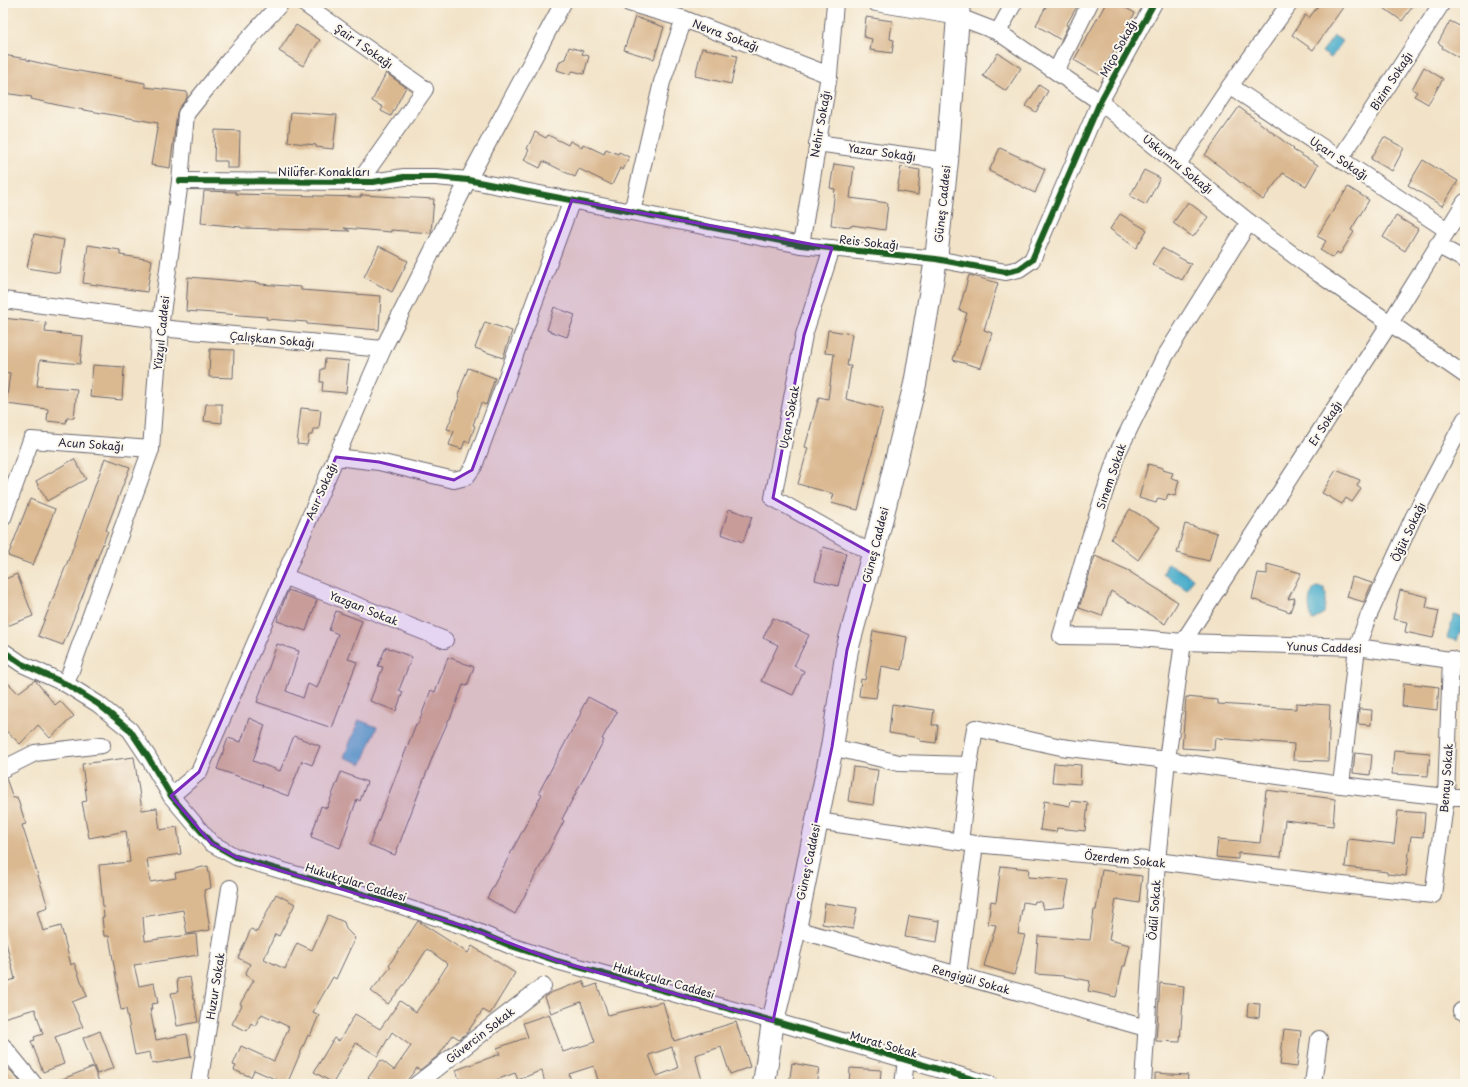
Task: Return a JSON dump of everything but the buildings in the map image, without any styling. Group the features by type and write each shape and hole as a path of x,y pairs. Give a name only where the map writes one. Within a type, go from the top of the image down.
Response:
{"main road":[{"name":"Güneş Caddesi","path":"764,1084 773,1022 795,929 832,747 847,650 873,554 915,384 936,259 959,10"}],"street":[{"name":"Yüzyıl Caddesi","path":"66,684 151,449 161,324 180,181 186,114 231,58 281,3"},
{"name":"Şair 1 Sokağı","path":"303,3 425,89 359,182"},
{"name":"Asır Sokağı","path":"170,796 199,772 383,349 468,180 563,3"},
{"path":"629,3 684,19"},
{"name":"Nehir Sokağı","path":"801,245 829,75 835,3"},
{"name":"Uskumru Sokağı","path":"876,3 959,10 998,32 1100,102 1249,222 1319,274 1465,375"},
{"path":"998,32 1014,3"},
{"path":"1056,72 1090,3"},
{"name":"Miço Sokağı","path":"936,259 1006,272 1020,269 1032,260 1100,102 1154,3"},
{"path":"1178,164 1230,86 1290,3"},
{"name":"Bizim Sokağı","path":"1340,159 1442,3"},
{"name":"Nevra Sokağı","path":"632,212 662,82 684,19 829,75"},
{"name":"Uçarı Sokağı","path":"1230,86 1447,230"},
{"name":"Yazar Sokağı","path":"817,143 946,161"},
{"name":"Nilüfer Konakları","path":"180,181 373,182 404,177 436,177 468,180 632,212"},
{"path":"336,457 379,462 448,480 460,479 469,474 474,466 572,200"},
{"name":"Er Sokağı","path":"1183,642 1390,323 1465,202"},
{"name":"Reis Sokağı","path":"632,212 801,245 936,259"},
{"name":"Sinem Sokak","path":"1183,642 1130,637 1061,636 1087,547 1117,454 1164,358 1249,222"},
{"path":"1437,245 1465,260"},
{"name":"Uçan Sokak","path":"832,248 804,335 773,498 873,554"},
{"name":"Çalışkan Sokağı","path":"3,300 161,324 383,349"},
{"name":"Öğüt Sokağı","path":"1340,785 1357,647 1368,618 1413,518 1465,420"},
{"name":"Acun Sokağı","path":"3,518 31,440 151,449"},
{"name":"Yazgan Sokak","path":"283,576 445,640"},
{"name":"Yunus Caddesi","path":"1183,642 1357,647 1458,661"},
{"name":"Ödül Sokak","path":"1143,1084 1157,861 1167,760 1183,642"},
{"name":"Hukukçular Caddesi","path":"3,651 22,664 66,684 98,704 130,730 148,757 170,796 211,843 236,857 466,927 511,946 557,961 773,1022"},
{"name":"Benay Sokak","path":"1433,895 1446,797 1458,661"},
{"path":"958,975 968,843 969,765 975,728 1061,747 1167,760 1340,785 1446,797 1465,797"},
{"path":"3,769 35,753 102,745"},
{"path":"832,747 900,763 969,765"},
{"name":"Özerdem Sokak","path":"817,821 968,843 1157,861 1333,884 1433,895"},
{"name":"Huzur Sokak","path":"199,1084 230,888"},
{"name":"Rengigül Sokak","path":"795,929 1146,1028"},
{"name":"Güvercin Sokak","path":"417,1084 544,986"},
{"name":"Murat Sokak","path":"773,1022 986,1084"},
{"path":"1313,1084 1319,1039"},
{"path":"3,1046 34,1084"},
{"path":"903,1084 906,1061"}],"highlighted area":[{"path":"572,200 832,248 804,335 773,498 873,554 847,650 832,747 773,1021 557,961 466,927 236,857 211,843 171,796 199,772 336,457 379,462 454,480 472,470"}],"water":[{"path":"1334,36 1343,41 1331,58 1322,52"},
{"path":"1168,563 1193,578 1187,590 1163,574"},
{"path":"1316,587 1324,588 1326,596 1324,613 1312,621 1309,603 1311,595"},
{"path":"1454,615 1465,618 1457,641 1447,638"},
{"path":"359,720 377,727 362,764 344,757"}],"cycle path":[{"path":"180,181 373,182 404,177 436,177 468,180 801,245 936,259 1006,272 1019,269 1032,260 1100,102 1154,3"},
{"path":"3,651 22,664 66,684 98,704 130,730 171,796 211,843 236,857 383,900 466,927 511,946 557,961 773,1021 989,1084"}]}
